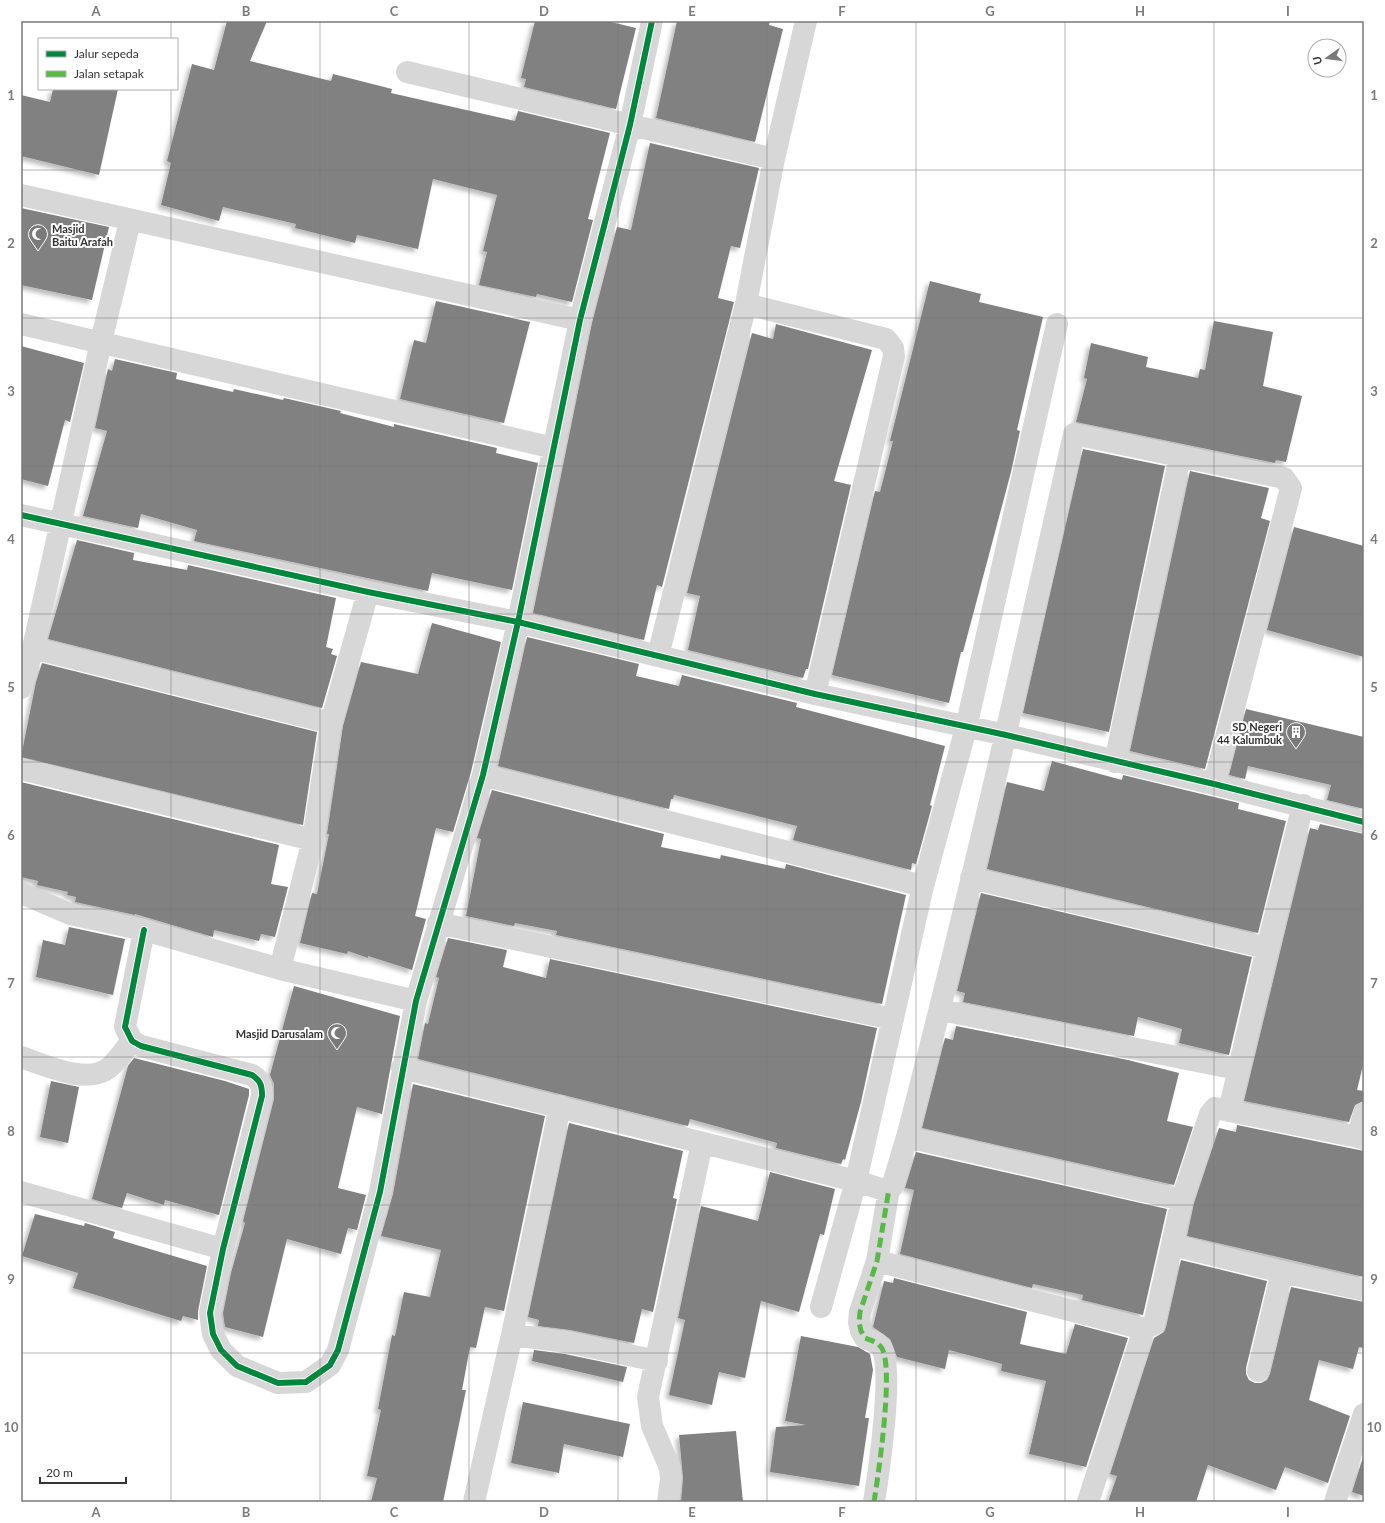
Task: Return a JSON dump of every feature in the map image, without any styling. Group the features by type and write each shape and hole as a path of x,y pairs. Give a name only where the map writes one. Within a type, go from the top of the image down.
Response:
{"street":[{"path":"144,930 125,1027 132,1041 141,1046 252,1075 258,1079 262,1086 262,1096 223,1249 210,1313 213,1334 221,1350 237,1366 278,1383 306,1382 330,1365 338,1350 380,1192 402,1068 416,1001 482,775 518,622 580,320 630,125 652,21"},
{"path":"658,656 746,304 774,159 806,21"},
{"path":"407,72 774,159"},
{"path":"21,195 130,221 580,320"},
{"path":"22,682 33,648 101,342 130,221"},
{"path":"746,304 886,339 893,348 894,356 815,694"},
{"path":"21,324 554,448"},
{"path":"821,1307 856,1181 923,886 966,728 1057,324"},
{"path":"874,1502 886,1413 885,1357 882,1348 874,1341 865,1338 861,1331 859,1322 860,1312 877,1261 889,1189 892,1187 907,1137 941,1010 1006,735 1074,434 1284,478 1291,488 1214,784"},
{"path":"1115,762 1180,456"},
{"path":"21,515 368,592 518,622 815,694 966,728 1006,735 1115,762 1303,805 1364,822"},
{"path":"280,969 313,840 331,723 368,592"},
{"path":"33,648 331,723"},
{"path":"21,769 313,840"},
{"path":"482,775 923,886"},
{"path":"1229,1111 1237,1069 1303,805"},
{"path":"971,878 1267,948"},
{"path":"21,893 70,914 144,930 280,969 416,1001"},
{"path":"438,923 893,1019"},
{"path":"941,1010 1237,1069"},
{"path":"21,1057 83,1076 99,1073 109,1067 132,1041"},
{"path":"402,1068 560,1106 856,1181 884,1190 889,1189"},
{"path":"474,1502 512,1335 560,1106"},
{"path":"877,1261 1144,1329 1154,1324 1182,1200 1210,1114 1215,1108 1361,1138 1364,1113"},
{"path":"907,1137 1182,1200"},
{"path":"668,1502 671,1479 670,1468 652,1426 648,1397 657,1361 702,1143"},
{"path":"21,1192 223,1249"},
{"path":"1173,1245 1282,1272 1364,1290"},
{"path":"1258,1371 1282,1272"},
{"path":"1088,1502 1144,1329"},
{"path":"512,1335 567,1342 657,1361"},
{"path":"1335,1502 1364,1414"}],"building":[{"path":"227,21 267,21 250,61 331,81 333,74 392,89 391,93 515,121 518,111 610,133 588,219 593,220 572,302 537,294 536,297 479,285 487,252 483,251 497,195 433,179 418,249 357,235 355,243 295,228 296,224 223,207 219,221 161,205 171,163 167,161 192,64 214,70"},
{"path":"535,21 607,21 636,28 616,109 524,87 526,79 521,78"},
{"path":"677,21 770,21 769,25 783,29 755,142 656,118"},
{"path":"53,90 118,90 99,175 21,156 21,95 50,102"},
{"path":"650,143 759,168 740,248 731,246 718,298 734,302 662,587 657,585 644,640 533,613 592,323 617,227 631,230"},
{"path":"21,208 109,227 92,300 21,285"},
{"path":"930,281 981,294 979,302 1043,317 1017,430 1020,431 1011,472 963,652 961,652 949,703 832,675 875,491 880,492 893,441 890,441"},
{"path":"436,301 530,322 504,423 400,399 414,340 426,343"},
{"path":"1214,321 1273,332 1263,386 1302,396 1286,462 1276,460 1275,463 1076,422 1087,379 1084,378 1091,343 1148,357 1146,367 1198,378 1200,369 1205,370"},
{"path":"776,324 872,350 834,481 851,485 808,669 806,669 803,678 688,650 700,596 687,593 752,333 773,339"},
{"path":"21,346 84,363 70,422 65,420 48,486 21,479"},
{"path":"115,359 177,373 176,379 233,392 234,389 283,400 284,398 341,411 340,413 394,427 394,424 497,448 496,453 538,463 512,590 432,573 428,591 194,541 197,530 141,514 138,528 83,516 107,431 95,428 108,369 112,371"},
{"path":"1083,449 1165,466 1109,732 1023,713"},
{"path":"1190,471 1269,488 1261,518 1270,521 1205,769 1130,751"},
{"path":"1294,527 1364,546 1364,657 1267,630"},
{"path":"77,540 134,553 133,560 187,570 188,565 336,598 326,647 333,649 331,654 337,656 322,708 48,639"},
{"path":"432,623 501,642 471,772 453,832 436,828 415,916 426,919 412,970 348,951 347,954 300,943 312,893 317,894 329,834 327,834 343,726 361,662 418,674"},
{"path":"527,637 639,664 636,676 679,686 682,675 797,703 796,707 945,746 930,805 932,806 916,864 912,863 911,870 793,840 797,826 674,795 673,799 671,799 669,809 498,766"},
{"path":"42,663 317,732 303,825 21,757 36,682"},
{"name":"SD Negeri 44 Kalumbuk","path":"1246,709 1364,737 1364,809 1327,800 1331,785 1248,766 1245,779 1229,775"},
{"path":"1052,761 1122,780 1123,775 1239,803 1238,809 1286,821 1258,933 987,869 1007,782 1044,791"},
{"path":"21,782 279,845 271,884 288,887 275,937 261,934 259,941 214,930 213,937 135,914 75,902 76,897 67,895 68,892 37,885 38,881 21,877"},
{"path":"492,790 664,834 661,847 720,859 721,855 785,869 786,864 906,895 882,1004 556,935 557,931 515,923 514,926 466,916 481,839 477,838"},
{"path":"1320,824 1364,834 1364,1061 1357,1090 1364,1091 1364,1101 1355,1105 1349,1122 1244,1101 1310,828 1318,830"},
{"path":"981,893 1252,957 1229,1055 1179,1043 1182,1029 1138,1017 1134,1036 963,1002 965,993 957,991"},
{"path":"69,927 125,939 113,995 36,977 43,940 65,945"},
{"path":"448,938 507,950 503,967 546,978 550,959 877,1028 861,1102 845,1160 843,1159 841,1164 776,1148 777,1143 690,1119 688,1126 418,1059 425,1023 428,1024 439,978 436,977"},
{"path":"294,986 400,1016 382,1114 357,1107 338,1188 366,1195 357,1230 348,1228 341,1254 287,1239 263,1337 225,1327 223,1313 231,1273 245,1223 243,1221 274,1099 274,1084 270,1075"},
{"path":"956,1026 1128,1060 1179,1073 1167,1121 1193,1127 1174,1185 922,1128 945,1038 953,1040"},
{"path":"134,1058 225,1081 249,1089 249,1095 219,1215 165,1200 164,1205 127,1193 122,1208 92,1199 128,1066"},
{"path":"51,1081 79,1087 68,1143 40,1137"},
{"path":"413,1084 545,1116 504,1311 485,1307 476,1348 470,1347 462,1390 466,1390 443,1502 371,1502 377,1478 367,1476 381,1410 378,1409 392,1335 395,1336 404,1292 430,1297 441,1250 381,1236 393,1194"},
{"path":"569,1123 683,1151 673,1198 677,1199 653,1312 642,1309 634,1343 570,1330 538,1326 539,1320 528,1317"},
{"path":"1237,1125 1364,1151 1364,1277 1187,1236 1194,1203 1219,1128 1236,1132"},
{"path":"916,1152 1167,1209 1143,1315 1082,1300 1083,1295 1033,1284 1032,1288 900,1254 914,1190 905,1188"},
{"path":"770,1172 835,1189 824,1235 820,1234 799,1312 761,1301 745,1378 719,1372 712,1405 669,1395 685,1320 678,1318 701,1206 758,1221"},
{"path":"35,1214 84,1226 85,1223 115,1232 113,1238 207,1266 198,1311 198,1320 183,1316 181,1321 73,1288 78,1273 22,1256"},
{"path":"1181,1260 1267,1281 1246,1368 1246,1374 1249,1380 1255,1383 1261,1383 1267,1380 1270,1374 1291,1287 1364,1302 1364,1348 1359,1347 1353,1369 1319,1360 1309,1400 1350,1416 1328,1483 1285,1467 1276,1490 1208,1465 1196,1502 1108,1502 1117,1476 1110,1474 1154,1338 1164,1332 1166,1327"},
{"path":"894,1278 1027,1312 1020,1344 1066,1354 1075,1324 1128,1338 1086,1467 1029,1454 1046,1381 1001,1371 1002,1364 949,1350 945,1369 897,1357 890,1339 873,1327 884,1281 893,1283"},
{"path":"801,1336 858,1347 870,1354 873,1370 865,1418 869,1418 859,1486 770,1472 776,1427 806,1425 785,1421"},
{"path":"534,1350 565,1354 627,1367 623,1382 532,1361"},
{"path":"523,1402 630,1424 623,1457 564,1444 559,1473 511,1463"},
{"path":"736,1431 743,1502 681,1502 683,1478 679,1435"},
{"path":"1364,1454 1364,1496 1352,1492"}],"marked path":[{"path":"874,1502 879,1470 886,1397 885,1358 881,1347 876,1342 865,1338 861,1331 859,1322 860,1312 877,1261 889,1189"}],"cycle path":[{"path":"144,930 125,1027 132,1041 141,1046 252,1075 259,1082 262,1089 262,1096 223,1249 210,1313 213,1334 221,1350 237,1366 278,1383 306,1382 330,1365 338,1350 380,1192 416,1001 483,775 518,622 580,320 630,125 652,21"},
{"path":"21,515 368,592 518,622 815,694 1006,735 1214,784 1364,822"}],"place":[{"name":"Masjid Baitu Arafah","path":"38,251"},
{"name":"SD Negeri 44 Kalumbuk","path":"1296,749"},
{"name":"Masjid Darusalam","path":"337,1050"}]}
